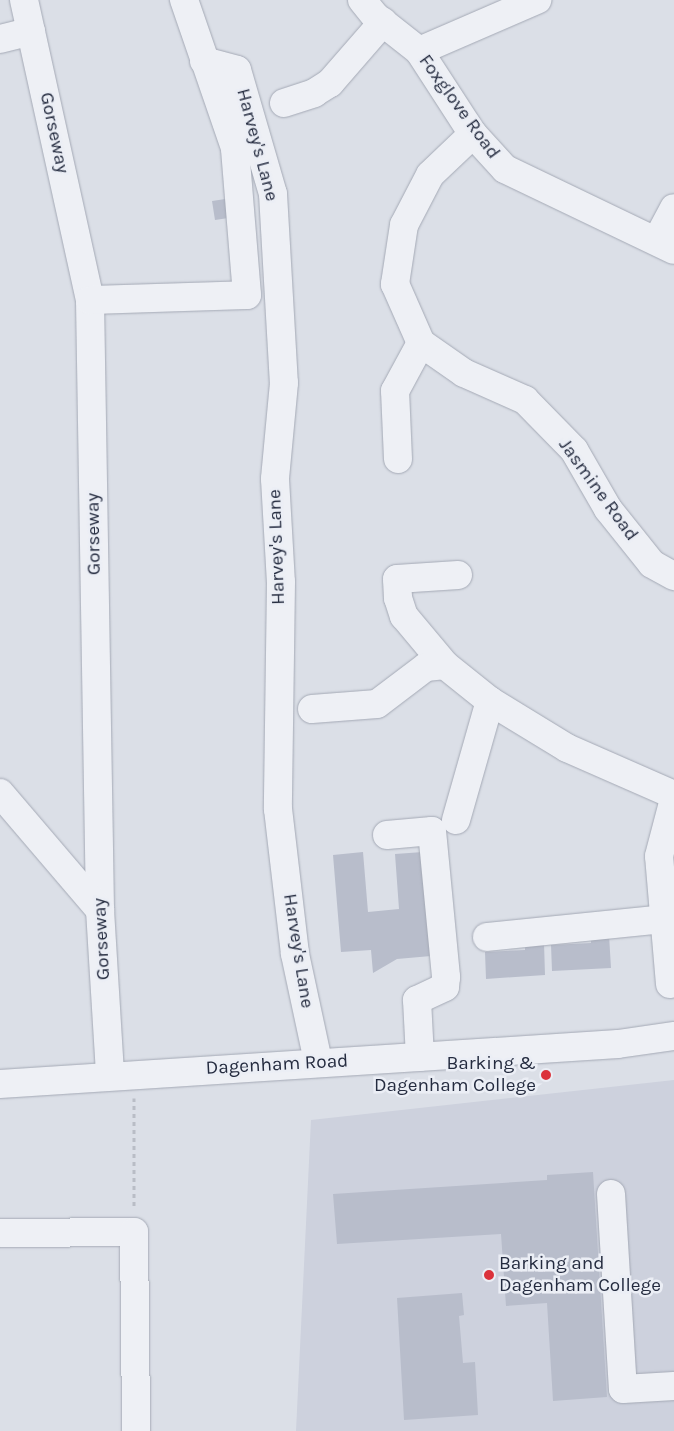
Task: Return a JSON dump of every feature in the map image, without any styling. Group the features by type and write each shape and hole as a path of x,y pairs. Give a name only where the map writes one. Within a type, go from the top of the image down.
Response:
{"street":[{"name":"Gorseway","path":"24,0 90,300 100,910 122,1075"},
{"path":"90,300 247,295 235,148 184,0"},
{"name":"Foxglove Road","path":"362,0 383,22 419,51 474,134 505,169 665,245"},
{"path":"419,51 537,0"},
{"path":"284,103 314,94 330,83 383,22"},
{"path":"0,39 32,31"},
{"name":"Harvey's Lane","path":"204,61 238,70 273,194 284,383 275,479 280,582 278,809 295,954 318,1061"},
{"path":"398,459 395,391 421,343 395,284 404,225 430,175 474,134"},
{"path":"665,245 674,208"},
{"name":"Jasmine Road","path":"421,343 464,373 525,400 574,450 608,509 652,564 674,576"},
{"path":"458,575 397,579 404,616 445,665 490,701 567,748 674,797 659,856 670,984"},
{"path":"312,709 377,704 426,666 445,665"},
{"path":"456,820 490,701"},
{"path":"0,793 100,910"},
{"path":"387,835 432,830 446,976 445,987 417,1000 420,1057"},
{"path":"487,937 664,919"},
{"name":"Dagenham Road","path":"0,1084 318,1061 420,1057 618,1044 674,1036"},
{"path":"610,1194 623,1389 674,1386"},
{"path":"0,1233 134,1232 136,1431"}],"path":[{"path":"122,1075 134,1232"}],"shaded area":[{"name":"Barking and Dagenham College","path":"674,1080 674,1431 296,1431 311,1120"}],"building":[{"path":"232,198 235,217 215,220 212,201"},
{"path":"363,852 368,912 399,909 395,854 423,852 431,956 397,959 373,973 371,950 341,952 333,855"},
{"path":"609,935 611,968 552,971 551,945 591,943 591,936"},
{"path":"544,943 545,975 486,979 485,952 525,950 525,944"},
{"path":"593,1172 607,1397 553,1401 547,1303 506,1306 501,1234 337,1244 333,1194 547,1180 547,1175"},
{"path":"462,1293 464,1315 459,1316 463,1363 475,1362 478,1415 404,1420 397,1298"}],"place":[{"name":"Barking & Dagenham College","path":"546,1075"},
{"name":"Barking and Dagenham College","path":"489,1275"}]}
